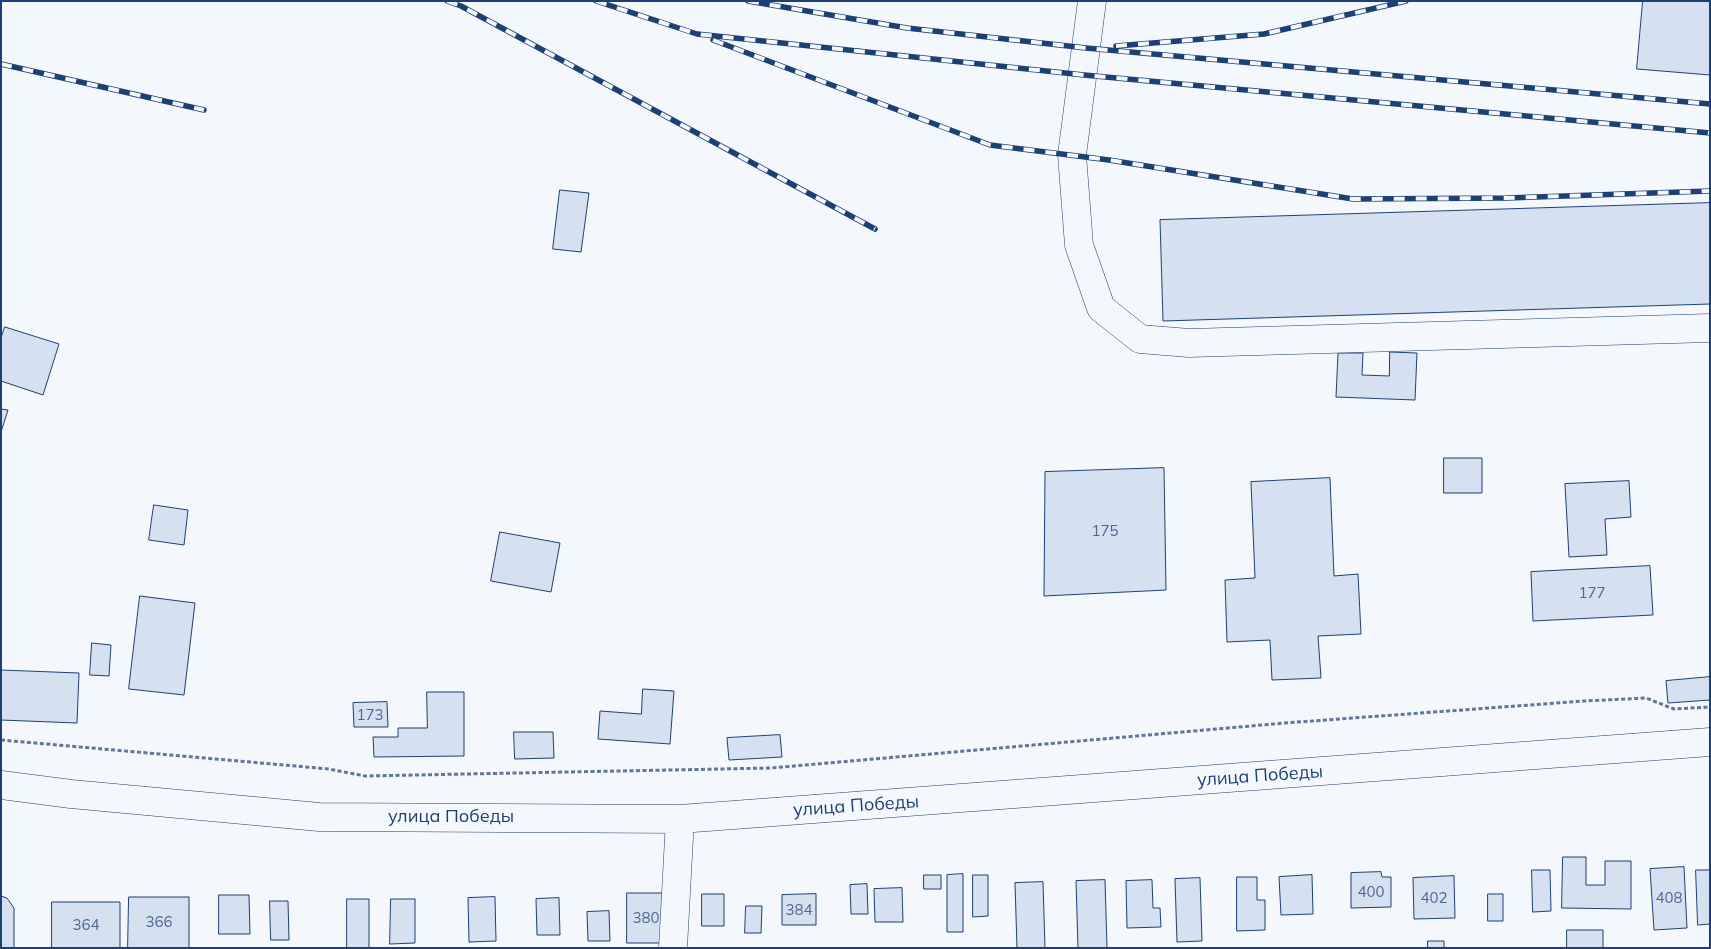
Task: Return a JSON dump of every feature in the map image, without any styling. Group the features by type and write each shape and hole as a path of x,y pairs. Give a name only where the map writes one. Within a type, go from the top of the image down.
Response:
{"street":[{"path":"1092,1 1072,155 1078,246 1101,308 1140,339 1189,343 1710,328"},
{"name":"улица Победы","path":"1,785 71,794 319,817 680,819 1710,742"},
{"path":"673,948 680,819"}],"path":[{"path":"1,740 329,769 365,776 385,776 771,768 1265,725 1593,700 1646,698 1674,710 1710,707"}],"building":[{"path":"1643,1 1710,1 1710,75 1637,69"},
{"path":"560,190 589,193 581,252 553,249"},
{"path":"1710,203 1710,304 1163,321 1160,220"},
{"path":"5,327 59,344 43,395 1,381 1,338"},
{"path":"1390,352 1417,353 1415,400 1336,397 1338,353 1363,353 1362,375 1389,376"},
{"path":"1,409 8,410 1,432"},
{"path":"1444,458 1482,458 1482,493 1444,493"},
{"path":"1164,468 1166,590 1044,596 1045,472"},
{"path":"1330,478 1334,576 1358,574 1361,634 1318,636 1321,678 1272,680 1270,640 1227,642 1225,580 1255,578 1251,482"},
{"path":"1629,481 1631,517 1605,519 1607,555 1569,557 1565,484"},
{"path":"154,505 188,510 184,545 149,540"},
{"path":"500,532 560,543 551,592 491,581"},
{"path":"1650,566 1653,615 1533,621 1531,572"},
{"path":"140,596 195,603 184,695 129,689"},
{"path":"92,643 111,645 109,676 90,675"},
{"path":"1,670 79,673 77,723 1,720"},
{"path":"1710,677 1710,700 1668,703 1666,681"},
{"path":"643,689 674,691 670,744 598,739 600,711 641,714"},
{"path":"427,692 464,692 464,756 374,757 373,737 398,737 398,728 427,728"},
{"path":"387,702 388,727 354,727 353,703"},
{"path":"514,732 553,732 554,758 515,759"},
{"path":"780,735 782,757 729,760 727,738"},
{"path":"1563,857 1586,857 1586,885 1605,885 1605,861 1631,861 1631,909 1562,908"},
{"path":"1684,867 1687,928 1654,930 1650,869"},
{"path":"1532,870 1550,870 1551,911 1533,912"},
{"path":"1696,870 1710,870 1710,924 1698,925"},
{"path":"1381,872 1382,877 1391,877 1391,907 1351,908 1351,873"},
{"path":"963,874 963,932 947,932 947,875"},
{"path":"924,875 941,875 941,889 924,889"},
{"path":"973,875 988,875 988,916 973,917"},
{"path":"1312,875 1313,914 1281,915 1279,877"},
{"path":"1454,876 1455,918 1414,919 1413,878"},
{"path":"1237,877 1257,877 1257,900 1265,900 1265,930 1237,931"},
{"path":"1200,878 1202,941 1177,942 1175,879"},
{"path":"1105,880 1107,948 1078,948 1076,881"},
{"path":"1152,880 1153,908 1160,908 1161,927 1127,928 1126,881"},
{"path":"1043,882 1045,948 1017,948 1015,883"},
{"path":"867,884 868,914 851,914 850,885"},
{"path":"902,888 903,922 875,922 874,889"},
{"path":"627,893 664,893 664,943 627,943"},
{"path":"702,894 724,894 724,926 702,926"},
{"path":"816,894 816,925 782,925 782,895"},
{"path":"1488,894 1503,894 1503,921 1488,921"},
{"path":"219,895 249,895 250,934 219,934"},
{"path":"1,896 7,898 14,908 14,948 1,948"},
{"path":"129,897 189,897 189,948 128,948"},
{"path":"495,897 496,941 469,942 468,898"},
{"path":"559,898 560,935 537,935 536,899"},
{"path":"347,899 369,899 369,948 347,948"},
{"path":"391,899 415,899 415,943 390,944"},
{"path":"270,901 288,901 289,940 271,940"},
{"path":"52,902 120,902 120,948 52,948"},
{"path":"746,906 762,906 761,933 745,933"},
{"path":"609,911 610,941 588,941 587,912"},
{"path":"1567,930 1603,930 1603,948 1567,948"},
{"path":"1428,941 1444,941 1444,948 1428,948"}],"railway":[{"path":"447,1 461,6 875,229"},
{"path":"596,1 697,34 1084,75 1710,133"},
{"path":"748,1 907,28 1086,48 1710,104"},
{"path":"1116,46 1264,34 1406,1"},
{"path":"713,40 990,145 1109,160 1353,199 1507,198 1710,191"},
{"path":"1,64 204,110"}]}
